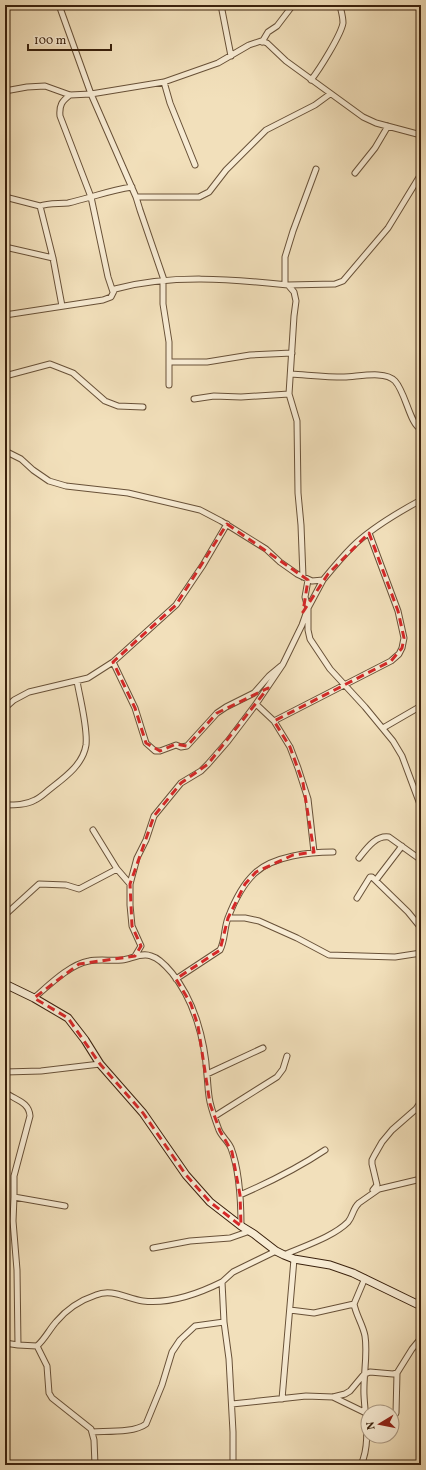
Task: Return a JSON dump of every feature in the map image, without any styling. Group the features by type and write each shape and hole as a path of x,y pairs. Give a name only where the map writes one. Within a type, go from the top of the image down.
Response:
{"street":[{"path":"59,5 91,94 136,197 164,280 163,304 169,342 169,385"},
{"path":"221,5 231,56"},
{"path":"262,42 268,32 277,26 293,5"},
{"path":"311,80 322,65 341,30 343,22 341,10"},
{"path":"5,91 27,87 45,86 70,95 91,94 164,82 218,63 249,45 262,42 267,43 278,55 363,118 421,134"},
{"path":"164,82 170,103 195,166"},
{"path":"136,197 199,197 204,195 209,192 226,170 266,130 315,105 330,94"},
{"path":"70,95 63,100 59,106 60,116 91,197 108,277 113,292"},
{"path":"355,173 371,154 388,126"},
{"path":"316,169 293,230 285,257 286,285 294,292 296,301 289,394 297,421 298,493 305,579 305,597 308,608 308,630 310,639 330,669 346,685 383,728 402,756 421,807"},
{"path":"5,315 103,300 110,297 113,290 119,288 164,280 242,280 286,285 335,284 343,281 388,228 421,174"},
{"path":"5,197 40,206 62,204 132,187"},
{"path":"40,206 53,258 62,306"},
{"path":"5,247 53,258"},
{"path":"169,362 207,362 250,354 292,353"},
{"path":"5,376 50,364 73,373 105,401 118,406 143,407"},
{"path":"291,374 346,377 360,375 389,377 396,382 410,410 413,422 421,429"},
{"path":"194,399 214,396 241,397 289,394"},
{"path":"5,451 21,459 32,470 49,481 66,486 128,493 200,510 227,524 266,549 280,562 305,579 323,580"},
{"path":"135,956 141,946 132,926 130,884 137,858 146,840 154,816 181,783 201,771 208,764 228,741 256,704 283,664 302,625 308,608 323,580 328,574 352,547 368,533 421,500"},
{"path":"5,708 14,700 29,692 88,678 113,662 176,605 203,565 227,524"},
{"path":"274,721 391,661 399,654 402,648 404,638 398,611 368,533"},
{"path":"113,662 135,708 146,743 155,751 160,751 176,745 181,747 187,746 216,713 254,693 269,676 283,664"},
{"path":"5,805 28,803 37,800 67,775 83,756 86,745 86,732 77,681"},
{"path":"256,704 274,721 290,747 308,800 314,852"},
{"path":"383,728 421,706"},
{"path":"93,830 117,869 130,884"},
{"path":"359,858 378,838 384,837 389,838 402,846 421,860"},
{"path":"376,880 402,846"},
{"path":"176,979 220,950 228,918 245,884 256,872 273,862 293,855 314,852 333,852"},
{"path":"5,915 39,884 66,885 79,889 117,869"},
{"path":"357,898 370,877 372,877 408,912 421,928"},
{"path":"228,918 245,918 259,921 297,938 329,955 395,957 421,953"},
{"path":"34,998 79,964 89,961 122,960 135,956 150,955 155,957 167,968 176,979 191,1004 198,1026 207,1074 208,1094 220,1131 227,1140 232,1152 240,1195 241,1226"},
{"path":"5,984 34,998 68,1018 85,1040 100,1064 143,1113 186,1176 210,1202 241,1226 284,1255 294,1259 330,1265 365,1278 421,1306"},
{"path":"207,1074 263,1048"},
{"path":"215,1116 277,1077 283,1070 287,1056"},
{"path":"5,1072 41,1071 100,1064"},
{"path":"5,1092 20,1100 30,1110 30,1116 14,1176 13,1221 17,1270 18,1345"},
{"path":"373,1193 377,1185 372,1164 374,1156 382,1142 392,1130 416,1109 421,1101"},
{"path":"240,1195 296,1169 325,1150"},
{"path":"284,1255 340,1229 350,1219 356,1205 381,1188 421,1179"},
{"path":"14,1197 65,1206"},
{"path":"152,1248 190,1241 230,1238 250,1231"},
{"path":"37,1346 64,1313 77,1304 98,1294 110,1292 142,1301 157,1301 190,1296 222,1282 233,1272 276,1251"},
{"path":"282,1399 294,1259"},
{"path":"365,1278 354,1304 365,1336 364,1394 366,1404"},
{"path":"222,1282 224,1322 229,1359 232,1404 233,1465"},
{"path":"290,1310 314,1314 354,1304"},
{"path":"92,1432 141,1428 146,1424 162,1385 172,1352 180,1340 195,1326 224,1322"},
{"path":"396,1404 397,1373 412,1349 421,1338"},
{"path":"5,1343 37,1346"},
{"path":"37,1346 47,1366 49,1393 52,1398 91,1429 94,1440 95,1465"},
{"path":"333,1398 350,1391 365,1373 397,1373"},
{"path":"232,1404 306,1396 333,1398 360,1411"},
{"path":"361,1465 367,1444"}],"highlighted area":[{"path":"227,524 308,580 303,612 328,574 369,533 398,611 404,638 402,648 391,661 274,721 290,747 303,783 314,852 293,855 256,872 245,884 228,918 220,950 176,979 191,1004 198,1026 210,1104 220,1131 232,1152 240,1195 241,1226 210,1202 186,1175 143,1113 100,1064 68,1018 34,998 79,964 135,956 141,946 132,926 130,884 154,816 181,783 208,764 268,688 217,713 187,746 176,744 160,751 146,743 135,708 113,662 176,605"}]}
